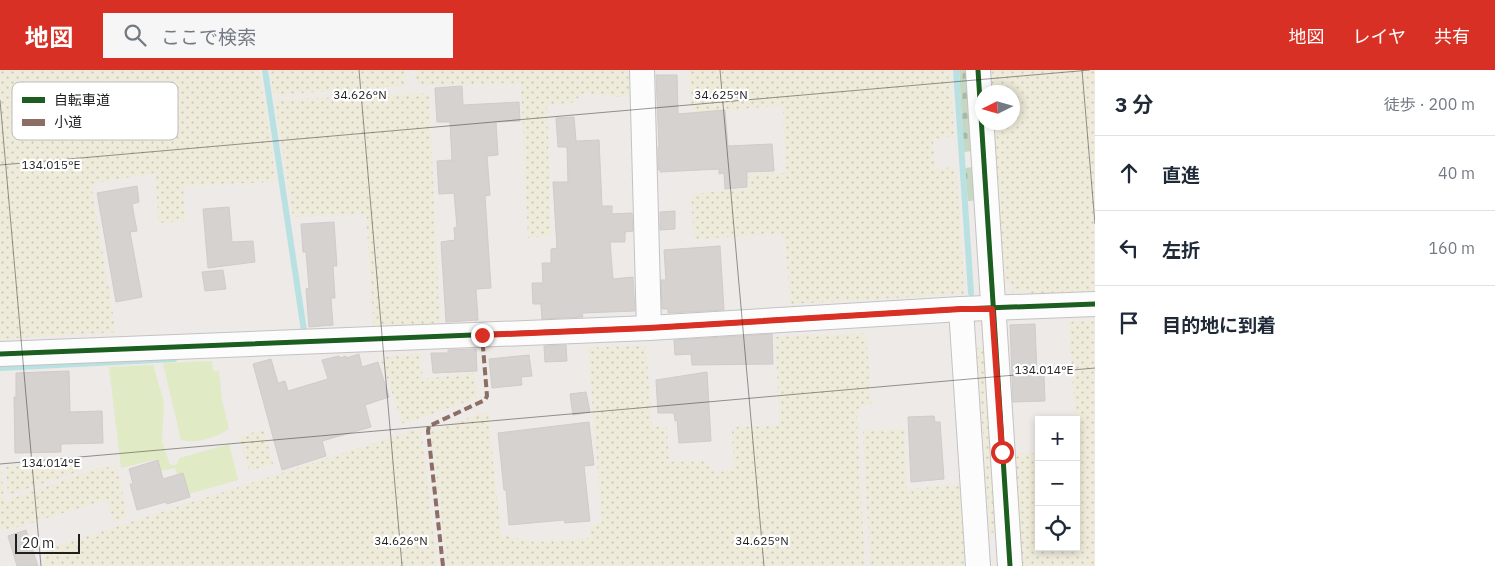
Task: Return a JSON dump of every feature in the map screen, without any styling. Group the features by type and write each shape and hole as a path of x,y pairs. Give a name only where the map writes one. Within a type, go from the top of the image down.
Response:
{"street":[{"path":"642,70 649,328"},
{"path":"978,70 1010,566"},
{"path":"0,354 961,317 1095,304"},
{"path":"961,317 978,566"}],"shaded area":[{"path":"0,70 259,70 276,179 272,182 183,186 186,221 159,223 155,173 91,184 116,332 0,339"},
{"path":"270,70 405,70 405,83 400,86 274,95"},
{"path":"415,70 636,70 636,94 619,97 584,93 572,103 547,105 551,236 528,238 521,83 425,85 417,83"},
{"path":"689,70 950,70 954,136 933,139 935,169 956,167 964,294 790,304 785,234 694,239 691,194 749,189 748,174 786,173 783,106 697,112 691,107"},
{"path":"987,70 1095,70 1095,297 1029,301 1029,291 1012,292 1011,284 1000,284 990,130 1020,130 1020,85 988,85"},
{"path":"429,93 440,328 374,331 366,214 293,217 275,100"},
{"path":"1095,321 1095,566 1016,566 1009,454 1035,453 1035,551 1080,551 1080,416 1075,416 1069,322"},
{"path":"866,333 872,405 863,406 858,410 857,419 865,566 447,566 431,431 479,414 488,413 501,535 535,542 591,538 589,525 602,523 588,348 646,345 652,427 667,427 669,462 705,461 714,472 734,470 732,431 737,427 780,425 775,337"},
{"path":"991,347 1002,532 990,533 977,348"},
{"path":"420,353 423,379 475,373 477,398 403,424 381,361 386,357"},
{"path":"421,428 437,566 45,566 44,550"},
{"path":"264,429 273,464 249,471 239,437"},
{"path":"904,429 907,489 962,485 968,566 870,566 863,431"},
{"path":"0,455 4,501 96,469 115,466 118,471 126,511 125,519 114,523 107,502 102,501 8,530 0,530"},
{"path":"81,459 83,470 8,495 6,467"}],"green space":[{"path":"959,70 974,70 975,130 978,130 980,150 964,152"},
{"path":"981,166 983,200 968,201 965,168"},
{"path":"212,361 213,371 219,371 222,400 229,429 206,439 194,441 181,440 163,363"},
{"path":"153,365 164,402 162,441 170,465 176,465 180,458 229,444 238,480 185,495 175,468 159,471 157,459 121,468 109,367"}],"building":[{"path":"656,75 677,75 678,114 725,110 728,146 772,144 774,171 747,172 747,187 725,189 724,173 719,174 719,169 660,172 660,169 658,170"},
{"path":"462,86 463,105 519,102 520,121 496,122 498,155 487,156 490,195 485,196 491,288 476,289 478,320 446,322 441,242 455,240 454,228 457,227 454,193 439,194 437,161 452,160 450,122 437,122 435,88"},
{"path":"574,117 576,141 599,140 602,206 612,206 612,214 632,213 633,231 625,232 625,242 610,242 613,279 633,277 635,311 582,313 583,317 542,319 541,304 533,304 532,283 543,283 542,263 551,263 551,249 557,248 553,182 568,182 567,147 558,147 556,118"},
{"path":"137,186 139,202 132,204 137,231 130,232 142,297 116,302 97,193"},
{"path":"229,207 232,242 253,241 255,262 208,268 203,209"},
{"path":"675,211 675,229 660,230 660,212"},
{"path":"334,222 337,266 333,266 335,298 331,298 333,325 309,327 306,289 309,288 301,224"},
{"path":"720,246 724,310 668,313 668,309 662,309 661,280 666,280 664,250"},
{"path":"223,270 226,289 205,291 202,272"},
{"path":"1035,324 1037,376 1044,376 1045,401 1013,402 1010,325"},
{"path":"772,334 773,364 692,365 691,354 675,355 674,340"},
{"path":"566,345 567,361 545,362 544,346"},
{"path":"476,349 477,371 433,373 431,353 448,353 448,350"},
{"path":"359,354 362,367 378,362 389,397 365,405 371,427 322,441 326,456 282,470 253,364 271,359 278,383 285,381 288,391 328,379 322,360 339,356 340,358 346,356 346,358"},
{"path":"529,355 532,376 521,377 522,385 492,388 489,359"},
{"path":"69,371 70,412 102,411 103,443 61,444 61,452 15,453 14,397 16,397 16,373"},
{"path":"707,372 711,441 679,443 677,420 675,421 674,413 658,413 656,380"},
{"path":"586,392 590,412 573,415 570,394"},
{"path":"934,416 935,422 940,422 944,479 911,482 908,417"},
{"path":"589,422 594,465 584,466 590,521 565,523 564,520 509,525 498,433"},
{"path":"158,460 163,479 183,473 190,497 137,510 130,484 133,484 129,469"},
{"path":"26,530 38,566 17,566 8,536"}],"waterway":[{"path":"265,70 304,331"},
{"path":"956,70 971,293"},
{"path":"0,368 174,359"}],"marked path":[{"path":"443,566 428,431 429,426 485,400 487,396 482,335"}],"cycle path":[{"path":"978,70 1010,566"},
{"path":"0,354 649,328 961,309 1095,304"}],"route":[{"path":"482,335 649,328 961,309 992,309 1002,452"}]}
